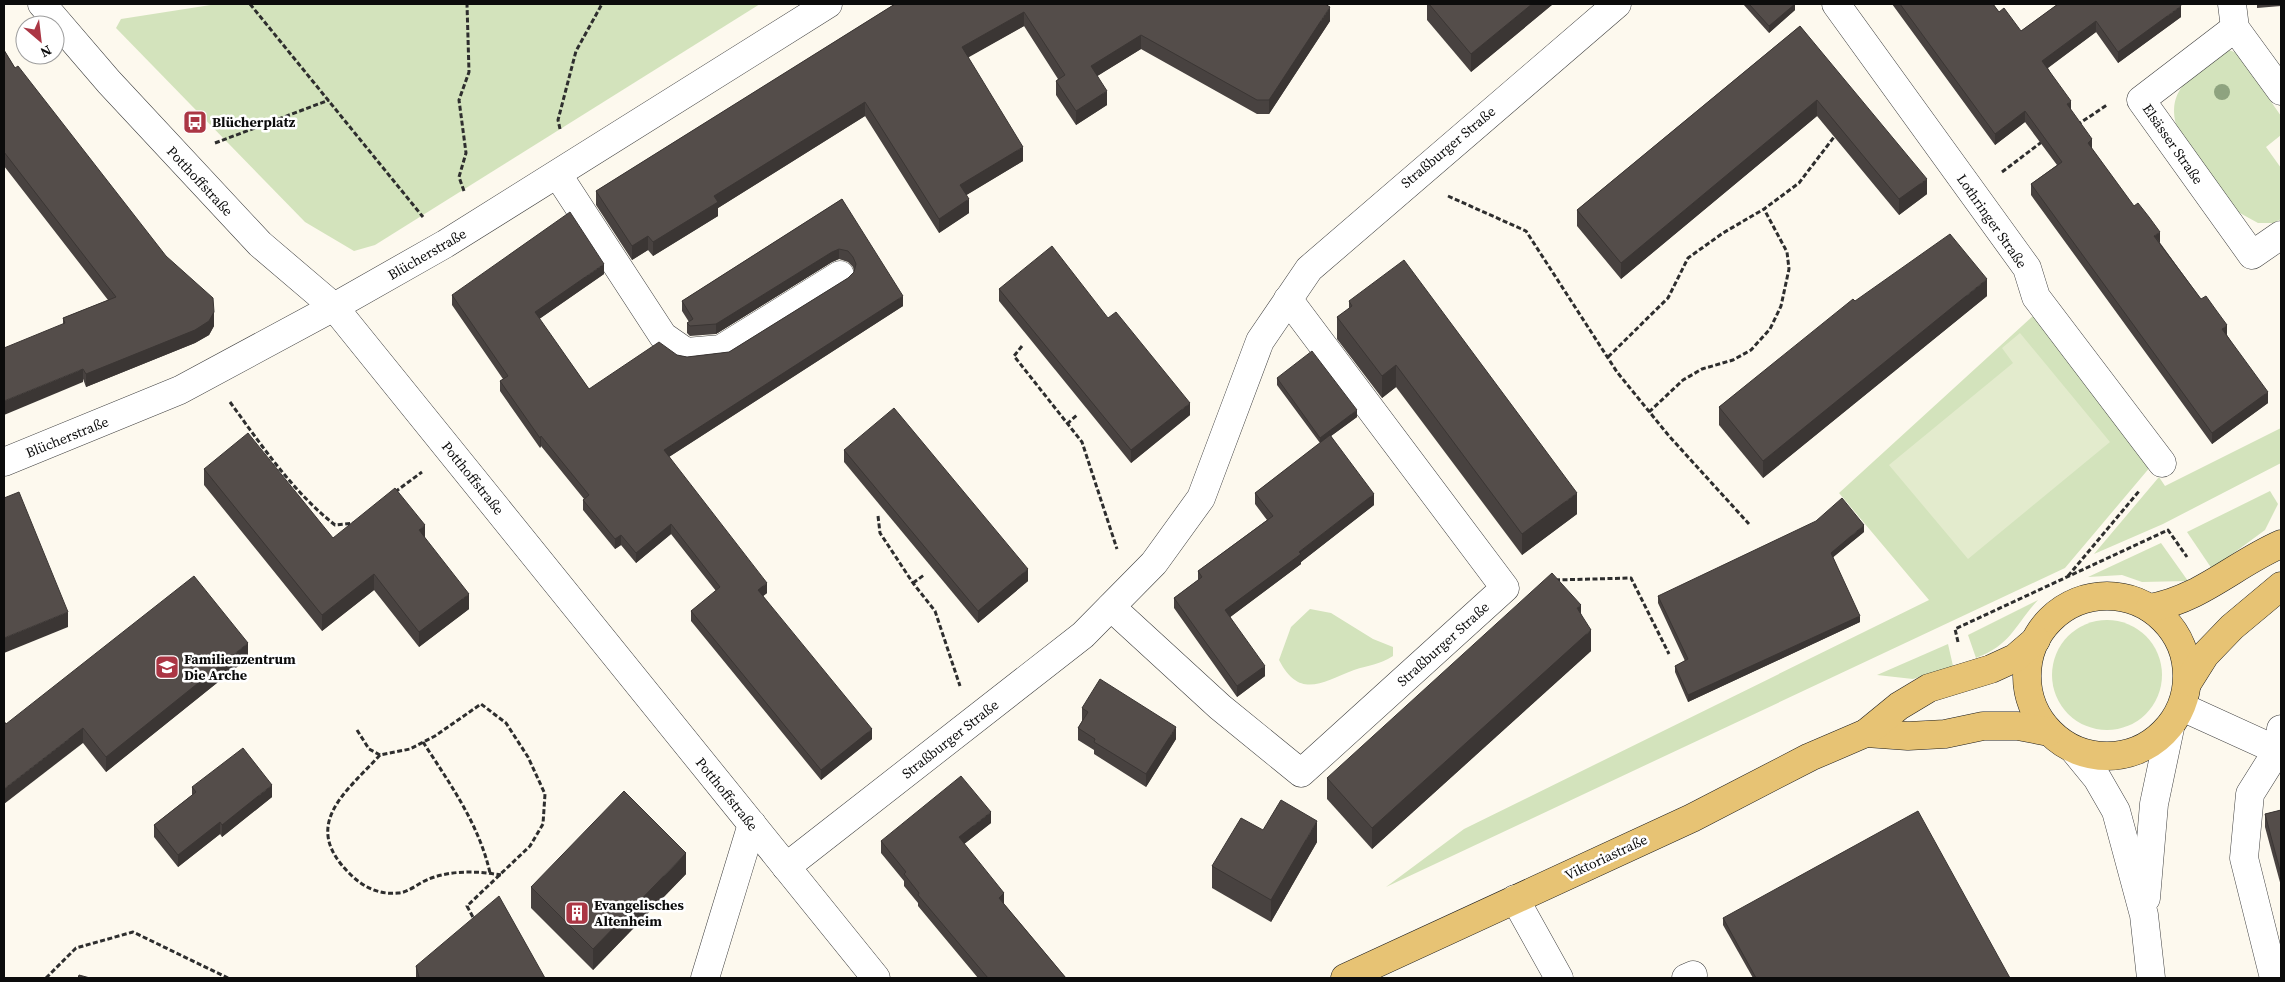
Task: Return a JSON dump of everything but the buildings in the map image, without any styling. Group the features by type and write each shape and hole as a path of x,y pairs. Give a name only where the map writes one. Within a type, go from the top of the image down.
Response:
{"main road":[{"path":"2150,608 2172,604 2207,588 2281,544"},
{"path":"2180,706 2186,661 2179,640 2167,622 2150,608 2130,600 2108,596 2086,599 2066,608 2048,622 2036,640 2028,663 2028,688 2035,711 2049,732 2074,750 2099,756 2124,755 2148,745 2180,706 2205,655 2232,627 2281,586"},
{"name":"Viktoriastraße","path":"1345,978 1692,818 1810,757 1866,733 1899,706 1930,688 1991,670 2015,658 2036,640"},
{"name":"Viktoriastraße","path":"1866,733 1908,736 1945,734 1983,726 2018,726 2049,732"}],"street":[{"name":"Potthoffstraße","path":"42,4 109,82 260,244 334,307 876,978"},
{"name":"Blücherstraße","path":"4,462 180,390 334,307 481,222 828,4"},
{"name":"Straßburger Straße","path":"786,867 1083,635 1130,588 1154,563 1201,498 1260,341 1309,269 1411,179 1617,4"},
{"name":"Lothringer Straße","path":"1836,4 2027,268 2036,297 2162,463"},
{"name":"Elsässer Straße","path":"2281,91 2234,16 2141,100 2252,255 2281,235"},
{"path":"562,172 663,336 686,352 721,349 840,275"},
{"path":"1288,299 1505,588"},
{"name":"Straßburger Straße","path":"1111,607 1220,707 1301,773 1505,588"},
{"path":"2144,915 2154,804 2180,706 2280,744 2250,794 2244,858 2274,978"},
{"path":"2074,750 2097,778 2116,811 2144,915 2151,978"},
{"path":"705,978 752,824"},
{"path":"1514,899 1559,978"}],"path":[{"path":"250,4 445,244"},
{"path":"467,4 469,72 458,100 466,153 458,177 481,222"},
{"path":"562,172 558,120 576,51 602,4"},
{"path":"2070,126 2077,125 2119,98 2141,100"},
{"path":"179,157 329,100"},
{"path":"1608,358 1668,298 1688,258 1723,233 1764,209 1799,183 1840,129"},
{"path":"1973,193 2049,137"},
{"path":"1411,179 1526,231 1608,358 1649,412 1749,524"},
{"path":"1649,412 1683,380 1702,369 1733,360 1751,350 1770,329 1781,306 1790,269 1787,252 1764,209"},
{"path":"1022,346 1014,356 1082,442 1130,588"},
{"path":"210,374 260,443 313,508 336,525 353,524 361,518"},
{"path":"1067,424 1077,415"},
{"path":"391,496 451,451"},
{"path":"2067,577 2162,463"},
{"path":"878,516 880,533 913,583 935,611 972,722"},
{"path":"1968,677 1955,629 2168,530 2207,588"},
{"path":"913,583 924,576"},
{"path":"1505,588 1548,580 1631,578 1669,654"},
{"path":"478,926 467,906 501,875 530,846 543,824 545,794 528,756 506,723 481,704 410,749 380,755 336,802 327,824 329,844 343,867 363,887 400,894 431,878 456,872 501,875"},
{"path":"357,730 369,749 380,755"},
{"path":"423,742 465,808 485,853 490,873"},
{"path":"46,978 76,948 134,932 228,978"}],"green space":[{"name":"Blücherplatz","path":"217,4 760,4 375,245 354,251 305,222 116,28 121,19"},
{"path":"2229,50 2237,53 2281,116 2281,135 2266,147 2281,168 2281,219 2274,223 2258,223 2238,212 2177,127 2174,112 2180,90 2196,73"},
{"path":"2034,315 2151,466 2065,568 1386,887 1464,829 1929,600 1839,493"},
{"path":"2020,333 2110,442 1968,559 1889,465 2013,363 2002,348"},
{"path":"2281,428 2281,463 2163,524 2094,554 2159,477 2165,486"},
{"path":"2270,491 2278,504 2265,530 2212,569 2187,532"},
{"path":"2161,543 2188,581 2142,582 2122,575 2088,577"},
{"path":"2038,600 1998,647 1976,658 1968,635"},
{"path":"1310,609 1331,613 1373,639 1393,647 1393,656 1322,683 1304,684 1295,680 1279,660 1291,627"},
{"path":"2107,620 2128,624 2146,636 2158,654 2162,675 2158,696 2146,714 2128,726 2107,730 2086,726 2068,714 2056,696 2052,675 2056,654 2068,636 2086,624"},
{"path":"1948,644 1953,666 1913,679 1877,675"}],"place":[{"name":"Blücherplatz","path":"195,122"},
{"name":"Familienzentrum Die Arche","path":"167,667"},
{"name":"Evangelisches Altenheim","path":"577,913"}]}
